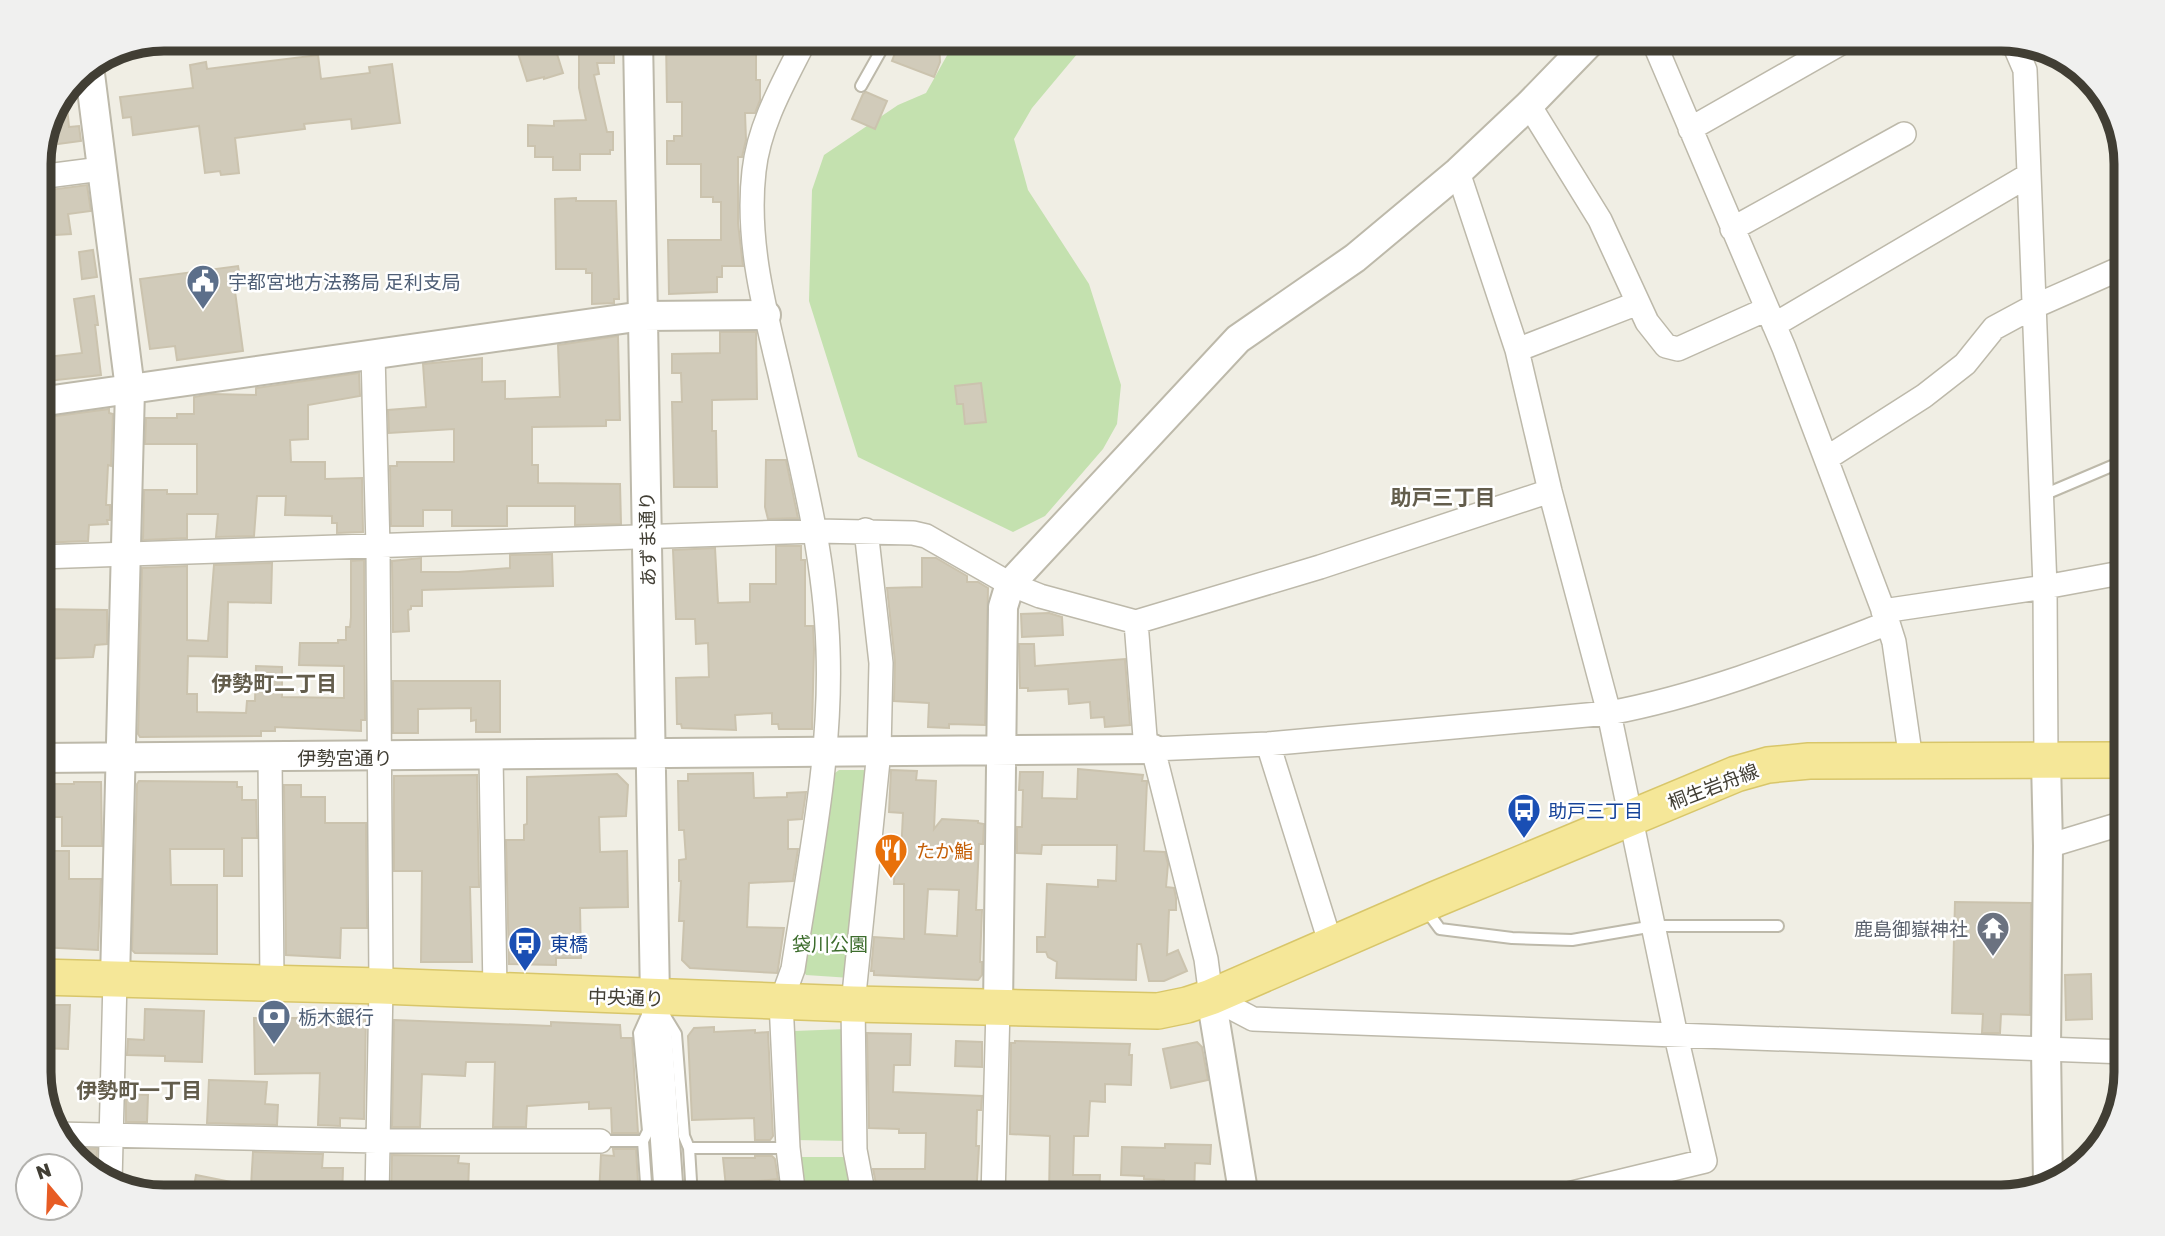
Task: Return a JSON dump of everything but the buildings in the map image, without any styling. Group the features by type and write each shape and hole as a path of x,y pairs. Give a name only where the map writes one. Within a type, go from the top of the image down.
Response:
{"main road":[{"name":"桐生岩舟線","path":"1211,997 1422,905 1736,775 1768,765 1809,761 2114,760"},
{"name":"中央通り","path":"51,977 381,986 780,1002 1158,1011 1211,997"}],"street":[{"name":"あずま通り","path":"638,51 655,998 668,1185"},
{"path":"792,1185 780,1002 793,969 826,751 828,648 817,531 753,248 754,169 770,112 800,51"},
{"path":"993,1185 1003,751 1003,607 1010,584 1238,339 1355,258 1458,172 1529,106 1582,51"},
{"path":"1657,51 1827,458 1894,642 1911,760"},
{"path":"1690,129 1827,51"},
{"path":"2017,52 2025,70 2045,587 2048,1175"},
{"path":"90,79 130,389 110,1172"},
{"path":"1529,106 1600,220 1647,322 1667,346 1678,349 1770,317 2029,175"},
{"path":"1732,229 1904,134"},
{"path":"51,175 101,169"},
{"path":"1458,172 1517,351 1550,491 1609,713 1676,1036 1705,1161 1608,1185"},
{"path":"1827,458 1924,396 1965,364 1994,328 2033,307 2114,271"},
{"path":"1517,351 1638,303"},
{"path":"51,400 643,316 766,315"},
{"path":"373,354 380,757 381,986 377,1185"},
{"path":"51,557 866,530 926,536 1010,584 1040,596 1136,622 1320,567 1550,491"},
{"path":"862,1185 855,1150 853,1004 879,751 881,663 866,530"},
{"path":"1150,749 1268,744 1609,713 1776,667 1885,617 2114,574"},
{"path":"1136,622 1150,749 1206,959 1242,1185"},
{"path":"1268,744 1331,945"},
{"name":"伊勢宮通り","path":"51,758 1150,749"},
{"path":"491,756 495,991"},
{"path":"270,757 272,983"},
{"path":"2048,846 2114,826"},
{"path":"1211,997 1253,1019 2114,1051"},
{"path":"70,1134 377,1141 600,1141"}],"lane":[{"path":"861,86 881,51"},
{"path":"2041,496 2114,465"},
{"path":"1422,905 1440,929 1512,937 1572,940 1654,926 1778,926"},
{"path":"645,1185 643,1141 648,1131 639,1033 655,998"},
{"path":"655,998 676,1034 684,1136 689,1148 691,1185"},
{"path":"600,1141 643,1141"},
{"path":"689,1148 788,1148"}],"green space":[{"path":"949,51 1079,51 1032,108 1014,139 1028,190 1089,284 1121,385 1117,424 1103,449 1045,516 1013,532 858,457 809,301 812,190 824,155 898,105 926,93"},
{"name":"袋川公園","path":"839,770 870,770 851,978 806,975 801,967 831,776"},
{"path":"847,1029 849,1141 795,1140 794,1031"},
{"path":"797,1157 852,1157 857,1185 801,1185"}],"place":[{"name":"宇都宮地方法務局 足利支局","path":"203,311"},
{"name":"助戸三丁目","path":"1524,840"},
{"name":"たか鮨","path":"891,880"},
{"name":"鹿島御嶽神社","path":"1993,958"},
{"name":"東橋","path":"525,973"},
{"name":"栃木銀行","path":"274,1046"}],"district":[{"name":"助戸三丁目","path":"1443,497"},
{"name":"伊勢町二丁目","path":"274,683"},
{"name":"伊勢町一丁目","path":"139,1090"}]}
